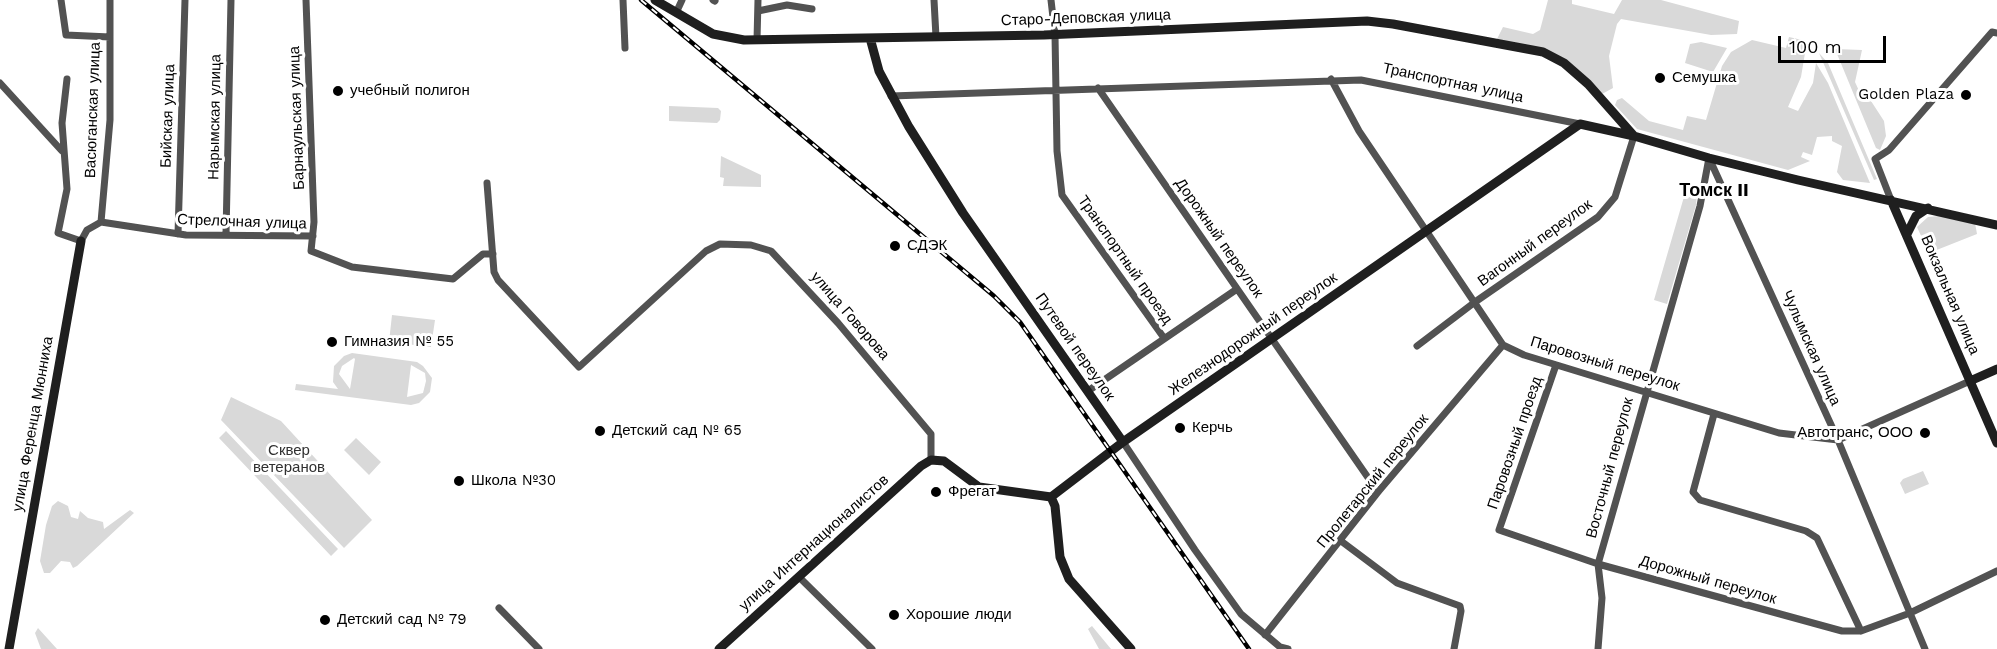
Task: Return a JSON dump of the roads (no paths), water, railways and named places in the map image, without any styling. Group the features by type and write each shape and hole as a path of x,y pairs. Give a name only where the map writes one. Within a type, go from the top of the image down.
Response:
{"street":[{"path":"61,0 66,35 110,37"},
{"name":"Васюганская улица","path":"101,222 110,120 110,0"},
{"name":"Бийская улица","path":"178,234 185,0"},
{"name":"Нарымская улица","path":"226,234 231,0"},
{"name":"Барнаульская улица","path":"306,0 313,236"},
{"path":"623,0 625,48"},
{"name":"Старо-Деповская улица","path":"655,0 713,34 757,40 1055,35 1367,21 1393,24 1543,52 1564,63 1588,84 1634,136"},
{"path":"676,13 682,0"},
{"path":"757,40 758,0"},
{"path":"934,0 936,37"},
{"name":"Транспортный проезд","path":"1051,0 1055,35 1057,151 1062,195 1164,338"},
{"path":"758,11 787,5 812,9"},
{"name":"Вокзальная улица","path":"1995,32 1888,150 1875,159 1997,443"},
{"name":"Путевой переулок","path":"870,38 879,71 891,96 963,213 1123,442 1194,550 1241,614 1280,647 1288,649"},
{"path":"67,79 62,123 62,151 68,173 58,233 81,241 87,230 101,222"},
{"path":"1330,80 1359,131 1426,234 1503,345"},
{"name":"Транспортная улица","path":"891,96 1330,80 1387,84 1634,136 1709,158 1997,225"},
{"path":"0,83 62,151"},
{"name":"Дорожный переулок","path":"1098,88 1378,492"},
{"name":"Железнодорожный переулок","path":"1051,497 1123,442 1426,234 1580,124"},
{"name":"Вагонный переулок","path":"1417,346 1475,302 1598,217 1615,197 1634,136"},
{"name":"Восточный переулок","path":"1600,649 1602,598 1598,564 1700,206 1709,158"},
{"name":"Чулымская улица","path":"1709,158 1838,440 1926,649"},
{"path":"487,183 493,254"},
{"path":"1907,234 1916,216 1928,208"},
{"name":"Стрелочная улица","path":"101,222 178,234 313,236 311,251 352,267 453,279 483,254 493,254"},
{"name":"улица Ференца Мюнниха","path":"9,649 81,241"},
{"name":"улица Говорова","path":"493,254 494,272 498,280 579,367 706,251 720,244 736,243 771,251 838,323 931,434 931,460"},
{"path":"1088,392 1237,289"},
{"name":"Паровозный переулок","path":"1503,345 1524,355 1779,433 1838,440"},
{"name":"Пролетарский переулок","path":"1265,635 1378,492 1503,345"},
{"name":"Паровозный проезд","path":"1499,530 1556,365"},
{"path":"1838,440 1997,369"},
{"path":"1714,414 1693,492 1700,500 1806,531 1818,538 1861,631"},
{"path":"931,460 944,461 979,487 1051,497 1055,507 1060,557 1066,574 1131,649"},
{"name":"улица Интернационалистов","path":"719,649 921,466 931,460"},
{"name":"Дорожный переулок","path":"1499,530 1598,564 1795,620 1842,631 1861,631 1910,613 1997,571"},
{"path":"1341,541 1397,583 1460,606 1454,649"},
{"path":"799,577 872,649"},
{"path":"499,608 539,649"}],"railway":[{"path":"641,0 994,296 1020,322 1249,649"}],"place":[{"name":"Семушка","path":"1660,78"},
{"name":"учебный полигон","path":"338,91"},
{"name":"Golden Plaza","path":"1966,95"},
{"name":"СДЭК","path":"895,246"},
{"name":"Гимназия № 55","path":"332,342"},
{"name":"Керчь","path":"1180,428"},
{"name":"Детский сад № 65","path":"600,431"},
{"name":"Автотранс, ООО","path":"1925,433"},
{"name":"Школа №30","path":"459,481"},
{"name":"Фрегат","path":"936,492"},
{"name":"Хорошие люди","path":"894,615"},
{"name":"Детский сад № 79","path":"325,620"}],"district":[{"name":"Томск II","path":"1714,191"}],"park label":[{"name":"Сквер ветеранов","path":"289,460"}]}
